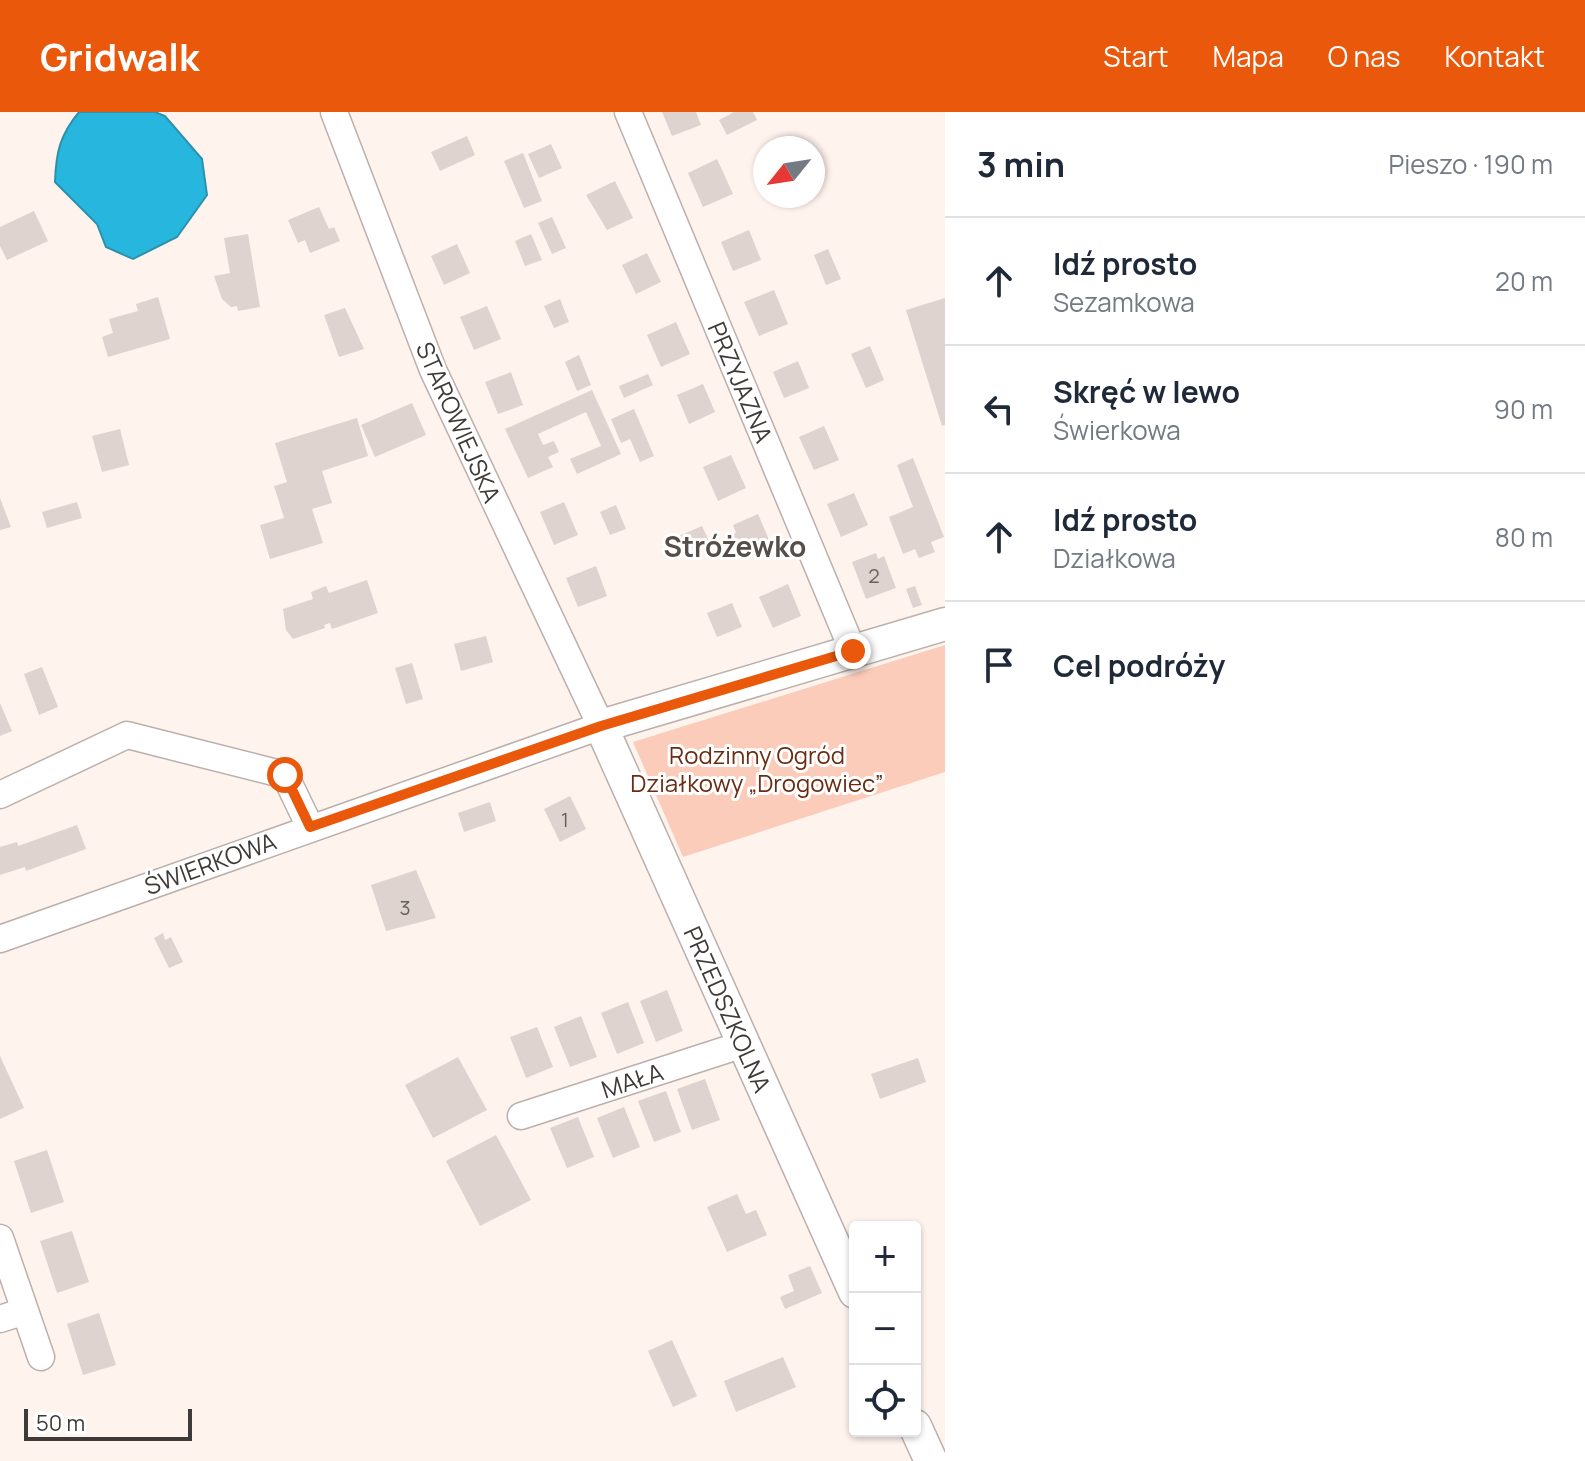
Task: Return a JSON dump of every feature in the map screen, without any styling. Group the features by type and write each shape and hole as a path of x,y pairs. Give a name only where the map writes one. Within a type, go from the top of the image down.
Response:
{"street":[{"name":"STAROWIEJSKA","path":"334,112 433,370 601,726"},
{"name":"PRZYJAZNA","path":"628,112 853,651"},
{"path":"601,726 945,624"},
{"name":"ŚWIERKOWA","path":"0,939 601,726"},
{"name":"PRZEDSZKOLNA","path":"601,726 849,1279"},
{"path":"0,795 127,735 285,775 310,827"},
{"name":"MAŁA","path":"521,1116 744,1044"},
{"path":"0,1238 41,1357"},
{"path":"0,1319 25,1311"},
{"path":"920,1437 931,1461"}],"green space":[{"name":"Rodzinny Ogród Działkowy „Drogowiec”","path":"945,645 945,772 683,857 633,742"}],"water":[{"path":"79,112 155,112 165,116 202,159 207,195 177,237 133,259 106,247 97,224 55,182 60,144"}],"building":[{"path":"662,112 696,112 701,125 672,136"},
{"path":"734,112 753,112 757,120 727,135 719,120"},
{"path":"467,136 475,155 440,171 431,152"},
{"path":"551,144 562,168 539,178 528,154"},
{"path":"523,153 542,201 524,208 504,161"},
{"path":"717,159 733,194 703,207 688,173"},
{"path":"615,181 633,218 607,230 586,195"},
{"path":"319,207 329,229 334,227 340,241 310,253 305,240 298,243 288,220"},
{"path":"34,211 48,241 7,260 0,246 0,227"},
{"path":"552,217 566,248 552,254 538,223"},
{"path":"749,230 761,260 733,271 721,242"},
{"path":"248,234 260,307 238,311 237,306 231,307 222,299 214,276 230,273 224,238"},
{"path":"531,234 542,260 525,266 515,241"},
{"path":"457,244 470,273 444,285 431,256"},
{"path":"828,249 841,279 826,285 814,255"},
{"path":"647,253 661,282 636,294 622,265"},
{"path":"774,290 788,324 759,336 744,302"},
{"path":"158,297 170,339 108,357 102,337 113,333 109,319 138,311 136,304"},
{"path":"945,298 945,425 942,426 906,310"},
{"path":"560,299 569,322 554,328 544,306"},
{"path":"487,306 501,339 474,350 460,317"},
{"path":"345,308 364,349 339,357 324,315"},
{"path":"676,322 690,354 661,367 647,335"},
{"path":"870,346 884,380 866,388 851,354"},
{"path":"579,355 591,385 577,391 565,362"},
{"path":"798,361 809,388 784,398 773,372"},
{"path":"511,372 523,405 498,414 485,382"},
{"path":"648,374 653,385 624,398 619,386"},
{"path":"703,384 715,412 689,424 677,395"},
{"path":"592,390 621,454 577,474 570,459 601,446 586,412 538,434 543,445 554,441 559,452 548,457 553,467 528,478 505,429"},
{"path":"412,403 426,435 375,457 361,425"},
{"path":"634,409 654,456 640,462 630,439 621,443 611,419"},
{"path":"357,418 368,456 322,471 332,503 312,509 323,543 270,559 260,525 284,518 274,486 287,482 275,443"},
{"path":"824,426 839,460 814,470 799,437"},
{"path":"120,429 129,465 102,472 92,436"},
{"path":"731,455 746,488 718,501 703,467"},
{"path":"913,458 944,537 931,542 935,552 919,558 915,549 903,554 889,517 913,507 897,465"},
{"path":"854,493 868,525 841,537 827,504"},
{"path":"0,498 11,527 0,530"},
{"path":"77,502 82,518 47,528 42,512"},
{"path":"564,502 578,535 554,545 540,512"},
{"path":"616,505 626,529 610,535 600,512"},
{"path":"758,514 770,542 735,557 726,537 736,533 733,525"},
{"path":"702,526 709,541 678,553 672,539"},
{"path":"876,553 878,559 884,556 896,588 866,599 852,562"},
{"path":"596,566 607,596 578,607 566,578"},
{"path":"367,580 378,613 332,629 330,623 324,625 325,628 293,639 286,630 283,609 313,599 311,592 326,586 329,593"},
{"path":"788,584 801,616 773,628 759,597"},
{"path":"915,586 922,605 913,608 906,589"},
{"path":"732,603 742,627 717,637 707,613"},
{"path":"486,636 493,662 461,671 454,644"},
{"path":"412,663 423,699 406,704 395,668"},
{"path":"42,667 58,707 39,715 24,674"},
{"path":"0,703 12,731 0,736"},
{"path":"570,796 586,829 560,842 544,809"},
{"path":"490,802 496,821 464,832 458,813"},
{"path":"77,825 86,849 26,871 25,867 0,875 0,847 17,842 18,846"},
{"path":"416,870 436,918 386,931 371,885"},
{"path":"163,933 165,940 171,937 183,962 169,968 154,938"},
{"path":"667,990 683,1031 656,1042 640,1001"},
{"path":"628,1002 644,1043 617,1054 601,1013"},
{"path":"581,1016 597,1057 570,1067 554,1027"},
{"path":"537,1027 553,1067 526,1078 510,1037"},
{"path":"0,1056 24,1108 0,1119"},
{"path":"458,1057 487,1110 433,1138 405,1085"},
{"path":"918,1058 926,1082 880,1099 871,1074"},
{"path":"705,1079 720,1120 692,1130 677,1089"},
{"path":"666,1091 681,1132 654,1142 638,1101"},
{"path":"624,1107 640,1147 613,1158 597,1118"},
{"path":"578,1117 594,1157 567,1168 550,1128"},
{"path":"496,1135 531,1200 480,1226 446,1161"},
{"path":"47,1150 64,1202 31,1213 14,1161"},
{"path":"737,1194 746,1214 756,1210 767,1235 727,1252 707,1207"},
{"path":"72,1231 89,1282 57,1293 40,1241"},
{"path":"810,1266 822,1293 785,1309 780,1297 794,1291 788,1275"},
{"path":"99,1313 116,1365 83,1375 67,1324"},
{"path":"672,1340 697,1396 673,1407 648,1351"},
{"path":"783,1357 796,1387 736,1412 724,1381"}],"district":[{"name":"Stróżewko","path":"735,546"}],"route":[{"path":"285,775 310,827 601,726 853,651"}]}
